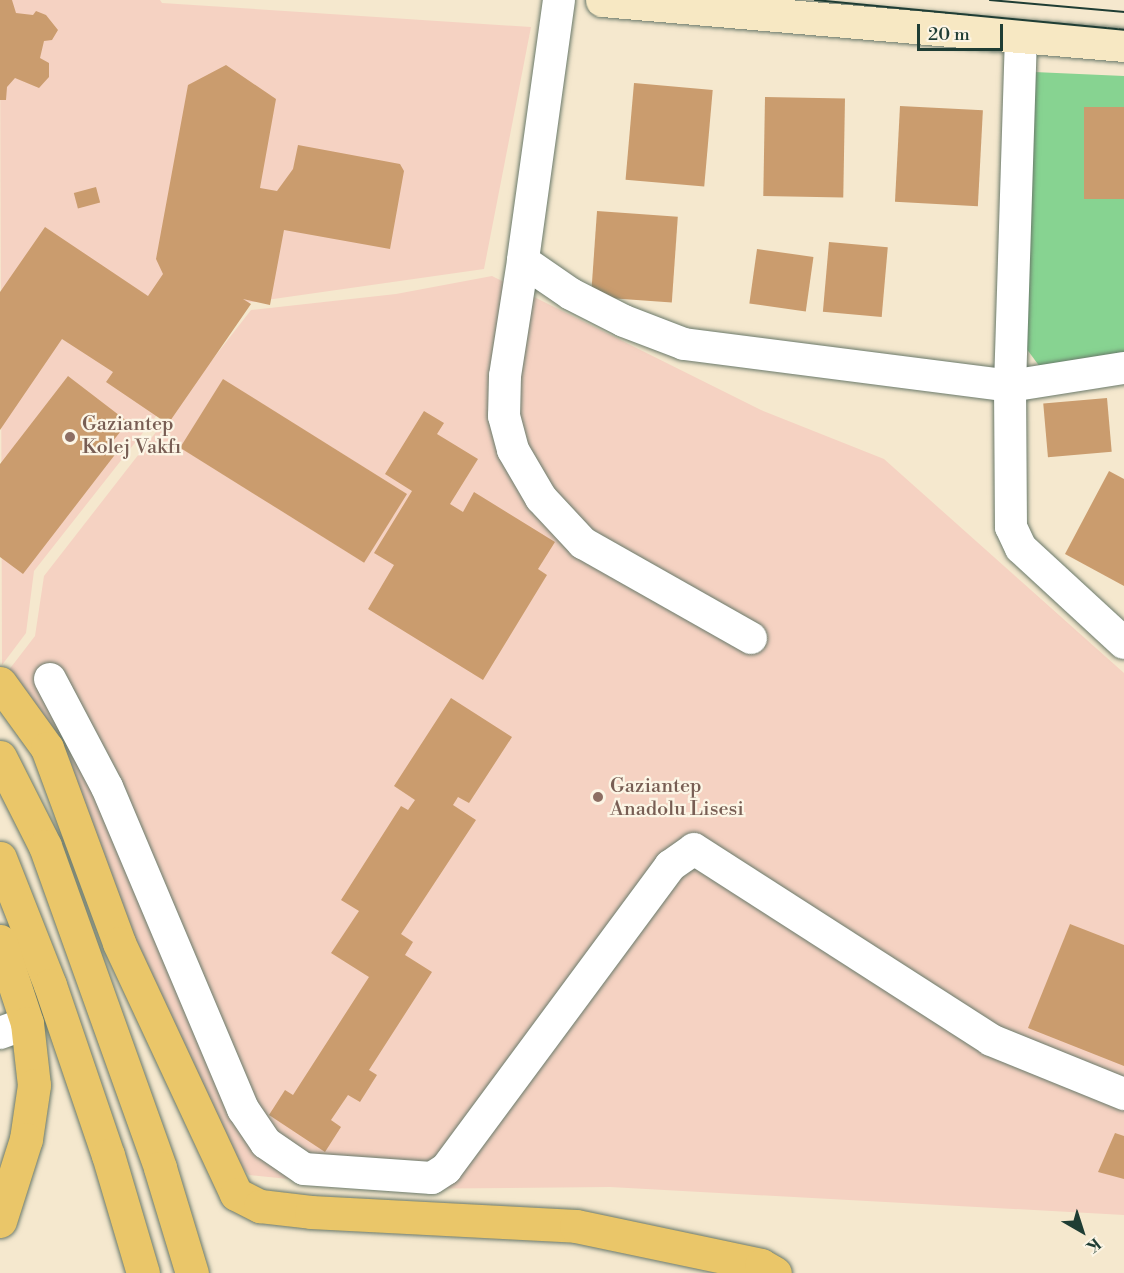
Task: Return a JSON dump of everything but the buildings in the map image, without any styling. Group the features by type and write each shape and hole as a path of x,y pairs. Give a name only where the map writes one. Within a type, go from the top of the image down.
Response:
{"highway":[{"path":"0,683 47,748 120,943 236,1194 260,1206 311,1212 576,1226 761,1265 775,1273"},
{"path":"0,757 45,846 159,1168 192,1273"},
{"path":"0,858 50,985 108,1155 143,1273"},
{"path":"0,940 13,1028 34,1085 26,1139 0,1221"}],"street":[{"path":"560,0 506,376 504,416 513,450 541,498 583,543 751,638"},
{"path":"602,0 1124,45"},
{"path":"1021,36 1010,386 1011,526 1021,548 1119,635"},
{"path":"523,261 571,294 624,321 684,344 1010,386 1124,368"},
{"path":"50,678 107,787 243,1109 266,1143 303,1169 432,1178 446,1169 670,866 693,849 991,1040 1124,1094"}],"shaded area":[{"name":"Gaziantep Kolej Vakfı","path":"0,0 160,0 162,3 531,27 484,269 245,303 34,571 26,633 2,665"},
{"name":"Gaziantep Anadolu Lisesi","path":"492,276 761,410 884,459 1124,673 1124,1215 610,1187 387,1189 249,1175 221,1141 5,675 35,636 44,576 251,310 396,294"}],"green space":[{"path":"1034,72 1124,76 1124,352 1040,367 1026,348"}],"tram line":[{"path":"815,0 1124,30"},
{"path":"990,0 1124,12"}],"place":[{"name":"Gaziantep Kolej Vakfı","path":"70,437"},
{"name":"Gaziantep Anadolu Lisesi","path":"598,797"}]}
